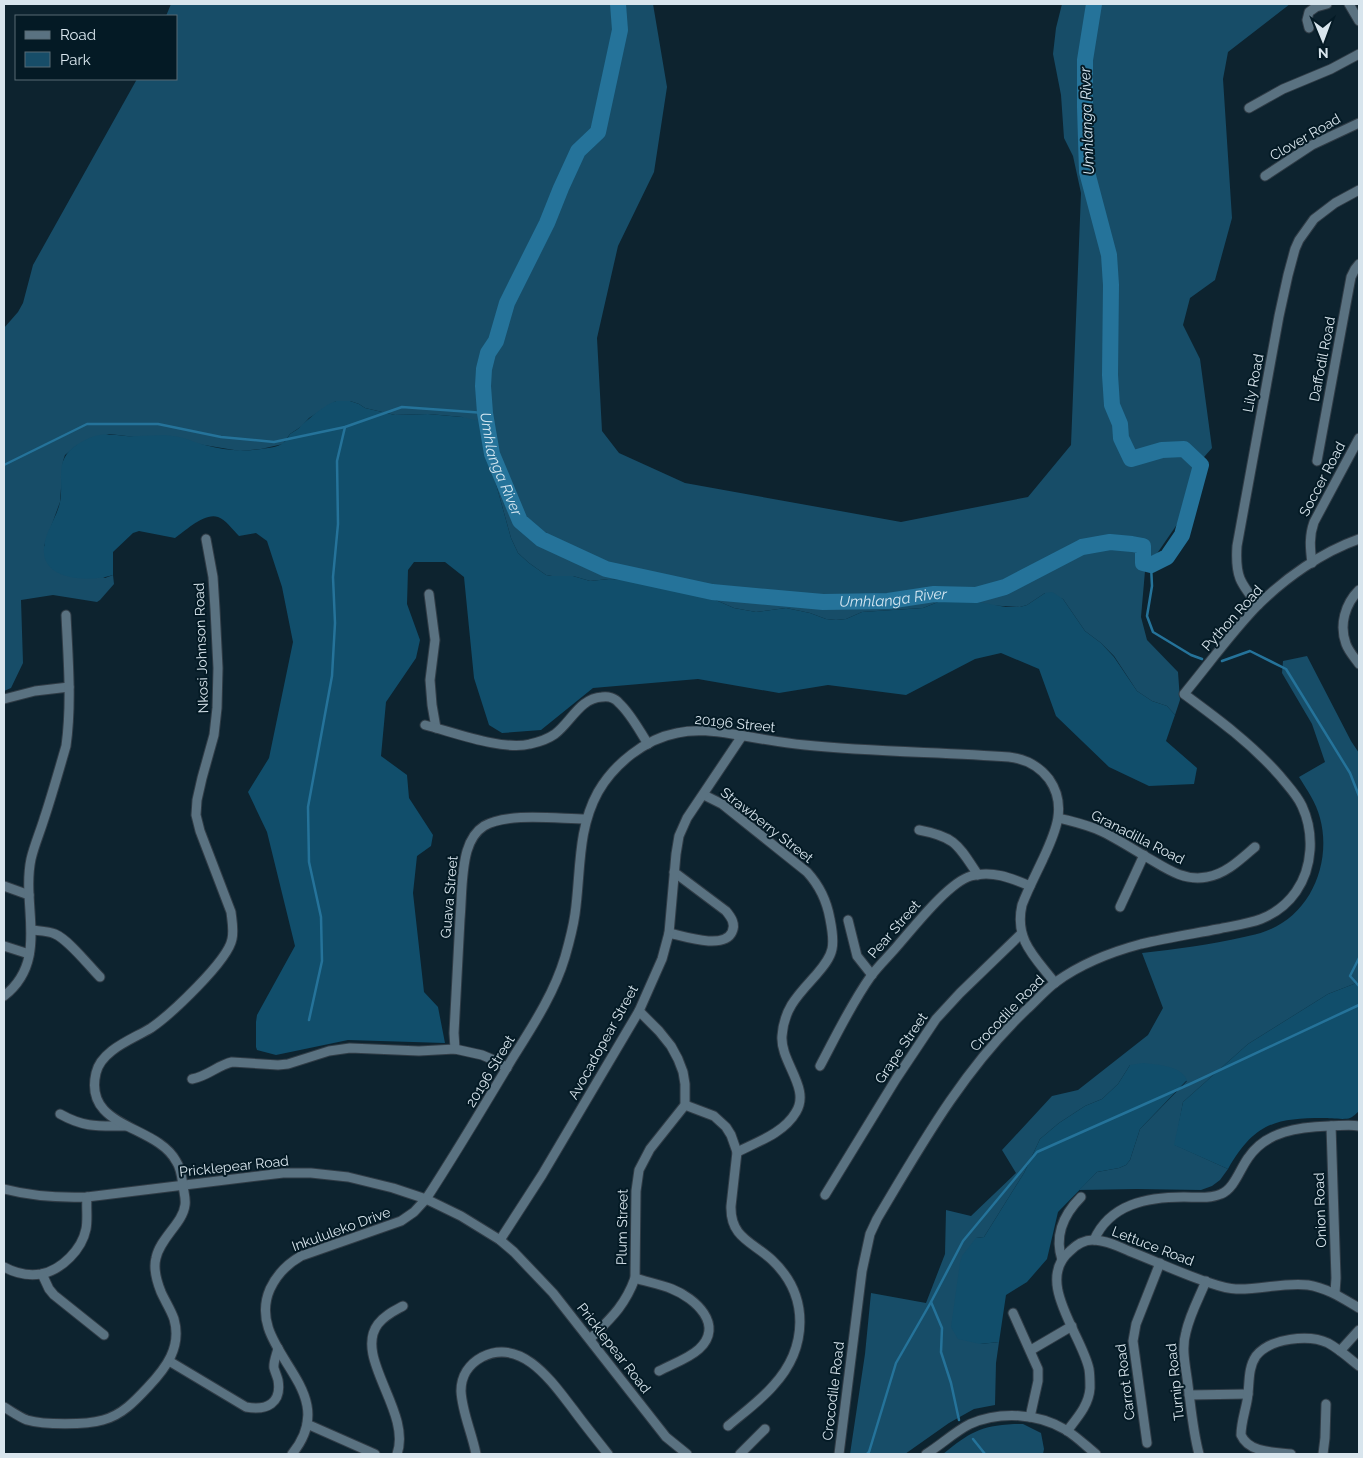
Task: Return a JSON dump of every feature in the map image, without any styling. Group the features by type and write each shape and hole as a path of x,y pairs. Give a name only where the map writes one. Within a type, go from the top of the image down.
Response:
{"street":[{"path":"1309,28 1307,20 1309,12 1316,7 1327,4"},
{"path":"1349,4 1359,21"},
{"path":"1249,108 1283,89 1331,69 1359,54"},
{"name":"Clover Road","path":"1265,176 1312,145 1359,123"},
{"name":"Lily Road","path":"1258,605 1241,582 1237,573 1237,546 1288,275 1299,240 1314,219 1335,203 1359,190"},
{"name":"Daffodil Road","path":"1316,461 1352,277 1359,264"},
{"name":"Soccer Road","path":"1312,563 1309,542 1314,522 1359,438"},
{"name":"Nkosi Johnson Road","path":"169,1361 175,1346 176,1329 160,1289 155,1265 160,1248 183,1213 185,1206 178,1162 169,1150 154,1139 126,1126 108,1114 98,1102 94,1084 95,1074 100,1063 110,1052 151,1028 168,1014 222,961 232,939 231,912 200,832 196,815 197,800 214,735 217,708 218,668 213,577 206,539"},
{"name":"Python Road","path":"1184,694 1258,605 1287,580 1312,563 1359,539"},
{"path":"1359,590 1348,605 1343,626 1346,644 1359,664"},
{"path":"429,594 436,640 430,680 436,728"},
{"path":"4,996 22,977 26,968 32,930 30,895 32,859 66,746 69,728 66,615"},
{"path":"4,699 35,691 69,687"},
{"name":"Crocodile Road","path":"839,1454 862,1271 868,1241 877,1218 939,1116 989,1048 1055,982 1091,961 1111,952 1143,944 1262,919 1278,910 1291,899 1304,880 1311,844 1308,824 1302,806 1290,788 1266,760 1226,725 1184,694"},
{"path":"425,725 508,746 529,745 555,734 586,702 593,698 606,697 618,701 623,706 648,744"},
{"name":"20196 Street","path":"426,1199 507,1068 560,973 575,912 581,847 586,820 597,794 613,771 632,754 668,735 690,731 715,732 834,748 994,756 1018,758 1028,762 1042,770 1052,784 1058,800 1059,818 1052,839 1022,905 1020,916 1021,934"},
{"name":"Avocadopear Street","path":"500,1240 542,1175 639,1011 662,959 669,934 679,836 687,818 742,736"},
{"name":"Strawberry Street","path":"704,795 722,804 807,872 818,886 826,903 832,929 832,951 823,967 793,1000 783,1024 782,1046 799,1089 799,1106 797,1111 788,1122 771,1135 737,1152"},
{"name":"Guava Street","path":"455,1049 454,1033 463,879 465,859 470,842 478,830 498,821 530,818 586,820"},
{"name":"Granadilla Road","path":"1059,818 1089,825 1178,874 1192,878 1207,878 1218,874 1235,864 1255,847"},
{"path":"919,830 936,833 955,843 962,850 978,875"},
{"path":"1120,907 1144,855"},
{"path":"669,934 718,942 730,936 734,928 731,918 726,911 674,872"},
{"name":"Pear Street","path":"820,1066 842,1024 872,975 940,899 959,882 965,878 991,874 1005,876 1030,886"},
{"path":"4,886 30,895"},
{"path":"848,920 857,956 872,975"},
{"path":"32,930 58,935 100,977"},
{"path":"1021,934 1031,952 1055,982"},
{"name":"Grape Street","path":"824,1195 896,1079 936,1019 1021,934"},
{"path":"4,946 29,954"},
{"path":"639,1011 659,1031 671,1046 678,1059 685,1084 685,1105 703,1111 720,1120 731,1135 737,1152 731,1206 734,1226 741,1236 771,1259 784,1274 798,1302 801,1317 800,1331 795,1350 786,1368 773,1386 728,1426"},
{"path":"192,1079 200,1078 232,1062 288,1064 329,1051 350,1048 419,1051 455,1049 482,1055 507,1068"},
{"name":"Plum Street","path":"590,1339 620,1308 635,1278 636,1191 639,1170 650,1149 685,1105"},
{"path":"60,1114 91,1126 126,1126"},
{"name":"Onion Road","path":"1331,1126 1335,1293"},
{"path":"1094,1240 1103,1223 1113,1214 1131,1205 1165,1198 1220,1195 1229,1188 1254,1150 1278,1134 1301,1128 1359,1126"},
{"name":"Pricklepear Road","path":"4,1189 44,1197 87,1198 183,1184 283,1173 311,1173 348,1177 393,1188 426,1199 461,1216 500,1240 514,1252 554,1293 666,1437 686,1454"},
{"path":"1067,1431 1087,1403 1090,1390 1089,1369 1062,1306 1057,1287 1057,1272 1062,1260 1059,1244 1062,1224 1072,1206 1081,1197"},
{"path":"4,1267 22,1274 42,1274 56,1268 66,1260 81,1243 86,1228 87,1198"},
{"name":"Inkululeko Drive","path":"292,1454 300,1444 308,1424 307,1405 304,1392 268,1327 266,1308 269,1292 276,1278 294,1260 301,1256 401,1221 414,1212 426,1199"},
{"name":"Lettuce Road","path":"1062,1260 1075,1246 1094,1240 1114,1244 1206,1282 1234,1289 1306,1285 1335,1293 1359,1308"},
{"name":"Carrot Road","path":"1147,1443 1133,1341 1136,1324 1160,1263"},
{"path":"42,1274 54,1295 104,1335"},
{"path":"635,1278 677,1291 697,1306 707,1318 709,1324 710,1329 706,1341 697,1351 659,1371"},
{"name":"Turnip Road","path":"1199,1454 1189,1395 1184,1340 1190,1318 1206,1282"},
{"path":"397,1454 400,1438 398,1424 371,1348 377,1325 390,1313 403,1306"},
{"path":"1013,1313 1037,1364 1039,1374 1030,1417"},
{"path":"1031,1350 1072,1326"},
{"path":"1340,1351 1359,1330"},
{"path":"1291,1454 1258,1449 1247,1444 1241,1435 1250,1368 1257,1355 1264,1348 1278,1342 1313,1338 1329,1344 1359,1366"},
{"path":"4,1407 21,1417 36,1422 97,1422 115,1416 136,1400 160,1375 169,1361 246,1407 260,1408 276,1400 278,1379 274,1368 278,1348"},
{"path":"476,1454 463,1403 462,1382 472,1363 486,1355 502,1353 526,1359 540,1369 608,1454"},
{"path":"1189,1395 1248,1394"},
{"path":"1323,1454 1326,1404"},
{"path":"926,1454 960,1430 972,1424 1005,1415 1030,1417 1052,1423 1067,1431 1096,1454"},
{"path":"308,1424 375,1454"},
{"path":"740,1454 765,1429"}],"green space":[{"path":"171,4 653,4 667,87 654,172 618,246 597,338 602,431 619,453 685,483 901,522 1028,497 1071,445 1081,193 1073,156 1064,138 1061,95 1053,54 1056,28 1062,4 1290,4 1228,52 1223,79 1232,218 1215,280 1190,298 1183,325 1200,359 1212,448 1197,465 1178,523 1145,571 1141,617 1147,640 1178,672 1180,700 1175,715 1167,706 1152,701 1137,691 1114,656 1085,631 1063,599 1045,593 1027,605 1020,607 938,602 923,608 862,612 846,619 836,620 786,608 756,612 734,608 711,598 632,580 609,579 590,581 573,576 546,575 518,553 511,538 486,448 486,435 462,417 428,414 395,415 365,408 350,401 336,401 309,418 302,426 290,434 283,444 261,449 240,451 109,434 76,446 65,455 60,502 44,546 105,578 113,575 114,584 97,602 53,595 21,600 23,663 11,688 4,691 4,328 23,303 33,265 136,80 178,80 178,15 166,15"},
{"path":"1307,656 1359,753 1359,982 1328,994 1248,1044 1183,1102 1175,1145 1228,1169 1220,1180 1212,1186 1201,1190 1079,1190 1097,1172 1126,1165 1130,1160 1140,1129 1187,1081 1130,1065 1118,1084 1102,1099 1085,1106 1059,1123 1040,1139 1024,1173 984,1237 976,1238 980,1344 999,1342 996,1363 995,1405 974,1409 949,1423 905,1454 850,1454 865,1354 871,1293 926,1303 945,1254 946,1210 971,1216 1016,1173 1002,1150 1052,1096 1078,1090 1148,1035 1163,1008 1142,953 1206,945 1263,932 1282,923 1295,913 1306,900 1320,869 1323,835 1316,807 1299,777 1325,762 1312,724 1282,673 1283,661"},
{"path":"1023,1424 1041,1433 1043,1454 943,1454 975,1432"}],"shaded area":[{"path":"336,401 350,401 365,408 395,415 428,414 462,417 479,421 486,435 486,448 511,538 518,553 546,575 573,576 590,581 609,579 632,580 711,598 734,608 756,612 786,608 836,620 846,619 862,612 923,608 956,598 1006,607 1020,607 1027,605 1045,593 1052,592 1063,599 1085,631 1101,643 1114,657 1137,691 1152,701 1167,706 1175,715 1166,741 1197,768 1194,784 1149,786 1109,767 1056,716 1039,669 1001,653 975,659 906,695 828,685 779,693 698,679 593,688 541,730 502,733 489,725 474,678 464,577 445,562 414,562 408,570 407,604 420,640 416,658 386,702 381,756 407,775 409,798 433,835 431,846 417,856 413,893 424,992 438,1007 445,1043 348,1040 276,1055 257,1050 257,1015 295,946 267,832 248,792 269,758 293,642 282,587 267,541 256,533 239,536 223,520 213,516 195,523 175,538 139,531 133,533 113,552 113,575 93,579 69,577 50,568 45,559 44,548 46,536 60,502 63,462 70,450 85,440 105,435 167,435 226,449 270,448 281,444 290,434 314,415"},
{"path":"1359,982 1359,1111 1356,1114 1348,1119 1306,1118 1278,1122 1257,1133 1247,1142 1228,1169 1174,1145 1183,1102 1248,1044 1328,994"},
{"path":"1143,1063 1162,1065 1174,1069 1184,1075 1187,1080 1140,1129 1130,1160 1126,1165 1097,1172 1058,1212 1047,1259 1027,1282 1006,1295 999,1342 980,1344 958,1339 951,1327 962,1256 976,1238 984,1237 1024,1173 1040,1139 1059,1123 1085,1106 1102,1099 1118,1084 1130,1065"}],"waterway":[{"name":"Umhlanga River","path":"618,4 620,30 598,132 578,151 547,223 507,303 496,341 488,353 484,369 483,386 485,413 492,454 520,521 541,539 606,569 712,592 823,602 888,601 934,594 976,595 1005,587 1082,547 1110,542 1143,546 1143,563 1151,565 1167,557 1182,535 1201,465 1184,449 1162,450 1131,459 1121,438 1120,424 1112,405 1109,255 1087,172 1085,60 1094,4"},
{"path":"4,465 87,424 158,424 221,437 274,442 345,427 402,407 485,413"},
{"path":"309,1020 322,961 321,917 309,862 308,807 332,676 335,623 333,577 338,524 337,461 345,427"},
{"path":"1151,565 1152,586 1147,616 1153,632 1191,655 1202,659"},
{"path":"1222,661 1250,651 1286,669 1350,773 1359,796"},
{"path":"1359,958 1350,976 1359,986"},
{"path":"867,1454 896,1363 963,1241 1037,1152 1190,1084 1359,1005"},
{"path":"931,1302 942,1328 941,1352 951,1383 959,1420"},
{"path":"973,1439 985,1454"}]}
